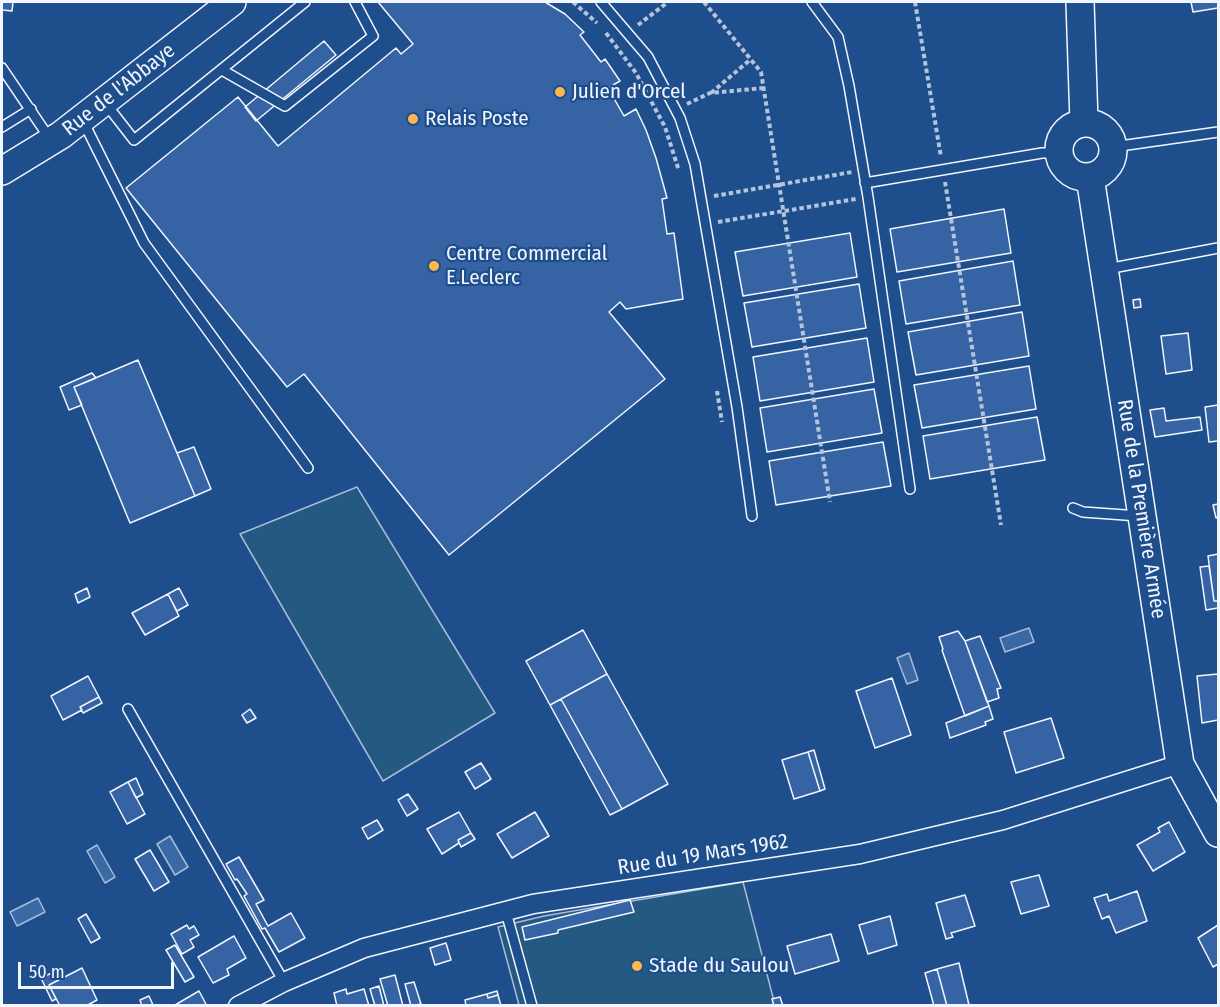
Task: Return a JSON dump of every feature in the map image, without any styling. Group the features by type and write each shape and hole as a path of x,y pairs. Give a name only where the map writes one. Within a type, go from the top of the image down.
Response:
{"street":[{"name":"Rue de l'Abbaye","path":"2,171 52,141 82,119 232,2"},
{"path":"1080,2 1084,122"},
{"path":"1084,122 1092,123 1107,132 1113,147 1113,156 1105,170 1090,177 1073,174 1066,168 1059,153 1062,136 1075,124 1084,122"},
{"name":"Rue de la Première Armée","path":"1090,177 1180,764 1218,833"},
{"name":"Rue du 19 Mars 1962","path":"238,1005 284,982 364,948 533,904 860,854 1003,820 1180,764"}],"lane":[{"path":"105,102 134,140 305,2"},
{"path":"222,70 285,106 373,36 355,2"},
{"path":"601,2 648,57 676,110 695,164 737,407 752,516"},
{"path":"812,2 838,36 849,86 910,489"},
{"path":"2,68 52,141"},
{"path":"2,127 31,109"},
{"path":"82,119 144,243 308,468"},
{"path":"1113,147 1218,132"},
{"path":"865,183 1042,153 1059,153"},
{"path":"1105,269 1218,248"},
{"path":"1073,508 1083,512 1142,516"},
{"path":"128,709 284,982"},
{"path":"506,912 532,1005"}],"path":[{"path":"573,2 599,25 636,73 665,127 681,176"},
{"path":"704,2 761,72 830,502"},
{"path":"915,2 1001,525"},
{"path":"659,117 710,93 751,59"},
{"path":"710,93 764,88"},
{"path":"717,390 722,425"}],"shaded area":[{"path":"357,487 495,713 383,781 240,534"},
{"path":"1029,628 1034,642 1005,652 1000,638"},
{"path":"909,653 918,680 907,684 897,658"},
{"path":"170,836 188,867 175,875 157,844"},
{"path":"97,845 115,877 105,883 87,851"},
{"name":"Stade du Saulou","path":"743,882 775,1005 519,1005 498,927 544,916"},
{"path":"38,898 45,912 17,926 10,912"}],"building":[{"path":"4,2 13,2 12,11 2,10"},
{"name":"Centre Commercial E.Leclerc","path":"378,2 545,2 565,14 584,32 580,35 601,62 605,59 620,81 608,88 624,116 636,109 646,130 667,198 662,199 667,234 674,233 683,299 626,309 620,302 609,312 665,379 449,555 304,374 287,387 126,188 238,97 278,146 396,48 401,54 413,44"},
{"path":"1191,2 1218,2 1218,8 1193,12"},
{"path":"324,41 336,55 256,121 245,107"},
{"path":"1004,209 1011,253 897,272 890,229"},
{"path":"850,233 857,277 743,296 735,252"},
{"path":"1013,261 1020,305 906,324 899,281"},
{"path":"859,284 866,328 752,347 744,303"},
{"path":"1140,299 1141,307 1134,308 1133,300"},
{"path":"1022,312 1029,356 916,375 908,332"},
{"path":"1188,333 1192,370 1166,374 1161,336"},
{"path":"867,338 874,382 760,401 753,357"},
{"path":"138,360 195,496 130,523 74,387"},
{"path":"1029,366 1036,409 922,428 914,385"},
{"path":"92,373 96,378 74,387 82,405 69,410 60,387"},
{"path":"874,389 882,433 767,452 760,408"},
{"path":"1218,405 1218,441 1209,442 1205,407"},
{"path":"1164,408 1166,421 1200,417 1202,430 1155,437 1150,410"},
{"path":"1037,417 1045,460 930,479 923,436"},
{"path":"883,442 891,486 776,505 769,461"},
{"path":"194,447 211,489 195,496 177,453"},
{"path":"1218,504 1218,517 1216,518 1213,505"},
{"path":"1218,554 1218,601 1214,601 1208,556"},
{"path":"1209,566 1214,601 1218,601 1218,608 1206,610 1200,567"},
{"path":"87,588 90,597 78,603 75,594"},
{"path":"179,588 188,605 177,611 168,594"},
{"path":"168,594 179,616 145,635 132,613"},
{"path":"583,630 607,674 550,705 526,661"},
{"path":"958,631 965,641 989,706 965,716 939,637"},
{"path":"980,636 1001,688 997,689 999,698 987,702 965,641"},
{"path":"607,674 668,784 622,809 561,699"},
{"path":"1218,674 1218,720 1202,723 1197,676"},
{"path":"88,676 99,697 80,707 82,710 63,720 51,696"},
{"path":"892,678 911,735 875,748 856,691"},
{"path":"99,697 102,703 83,713 80,707"},
{"path":"561,699 622,809 610,815 550,705"},
{"path":"989,706 993,719 985,722 986,725 950,738 946,723"},
{"path":"250,709 256,718 247,723 242,715"},
{"path":"1051,718 1064,758 1016,773 1004,732"},
{"path":"814,750 825,789 820,791 808,752"},
{"path":"808,752 820,791 794,799 782,760"},
{"path":"481,763 491,779 475,789 465,772"},
{"path":"136,778 143,794 136,798 128,782"},
{"path":"128,782 145,814 127,824 110,792"},
{"path":"408,794 418,809 407,816 398,800"},
{"path":"459,812 471,833 458,840 459,843 442,854 427,829"},
{"path":"535,812 549,836 512,858 497,834"},
{"path":"377,820 383,830 368,839 362,828"},
{"path":"1169,822 1185,852 1153,871 1137,845 1160,832 1158,828"},
{"path":"471,833 475,839 461,847 458,840"},
{"path":"150,850 169,882 154,891 135,859"},
{"path":"239,857 264,900 256,904 268,926 291,913 305,938 279,952 265,928 262,929 244,896 247,894 237,879 235,880 226,864"},
{"path":"1039,875 1049,906 1021,914 1011,882"},
{"path":"1137,891 1147,921 1116,933 1109,916 1102,919 1094,898 1107,894 1109,901"},
{"path":"965,895 975,926 951,933 953,937 946,939 936,903"},
{"path":"630,900 634,912 525,940 522,927"},
{"path":"86,914 100,938 91,943 78,919"},
{"path":"890,916 897,945 868,954 859,925"},
{"path":"187,925 189,929 194,926 199,935 190,940 194,947 182,954 171,934"},
{"path":"1218,925 1218,964 1213,967 1198,938"},
{"path":"831,934 839,961 795,974 787,946"},
{"path":"234,936 246,958 227,969 229,975 213,983 198,957"},
{"path":"446,943 451,960 435,965 430,948"},
{"path":"175,945 194,977 185,982 166,950"},
{"path":"959,963 969,1005 947,1006 937,969"},
{"path":"82,968 97,1000 86,1006 60,1006 49,985"},
{"path":"60,969 64,977 49,985 56,999 52,1001 41,978"},
{"path":"937,969 947,1006 934,1006 925,973"},
{"path":"395,975 403,1006 388,1006 380,979"},
{"path":"414,982 421,1004 411,1006 405,984"},
{"path":"379,986 384,1006 375,1006 370,989"},
{"path":"346,989 347,994 364,989 369,1006 337,1006 334,993"},
{"path":"199,991 207,1006 175,1005"},
{"path":"497,991 498,995 488,998 487,994"},
{"path":"487,994 488,998 498,995 501,1006 466,1006 465,1000"},
{"path":"149,996 153,1005 142,1006 140,1000"},
{"path":"780,997 783,1006 774,1006 772,999"}],"place":[{"name":"Julien d'Orcel","path":"560,92"},
{"name":"Relais Poste","path":"413,119"},
{"name":"Centre Commercial E.Leclerc","path":"434,266"},
{"name":"Stade du Saulou","path":"637,966"}]}
